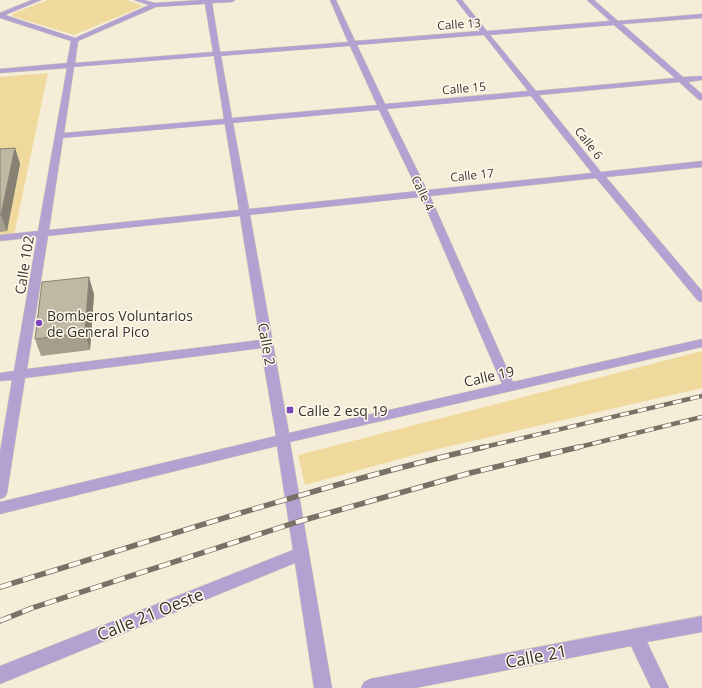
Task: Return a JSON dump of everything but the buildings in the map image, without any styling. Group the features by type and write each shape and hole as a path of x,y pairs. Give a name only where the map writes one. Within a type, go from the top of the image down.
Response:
{"street":[{"path":"0,15 38,0"},
{"path":"137,0 156,5"},
{"path":"0,15 75,40 156,5 232,0"},
{"name":"Calle 4","path":"333,0 424,194 509,387"},
{"name":"Calle 6","path":"459,0 599,175 702,298"},
{"path":"590,0 702,98"},
{"name":"Calle 2","path":"208,1 267,343 323,688"},
{"name":"Calle 13","path":"0,71 702,16"},
{"name":"Calle 102","path":"0,493 75,40"},
{"name":"Calle 15","path":"59,136 702,78"},
{"name":"Calle 17","path":"0,238 702,164"},
{"path":"0,377 267,343"},
{"name":"Calle 19","path":"0,508 283,439 702,343"},
{"name":"Calle 21 Oeste","path":"0,675 301,554"},
{"name":"Calle 21","path":"370,688 702,624"},
{"path":"636,637 660,688"}],"shaded area":[{"path":"48,0 127,0 143,6 74,35 12,16 14,13"},
{"path":"48,73 14,235 0,236 0,77"},
{"path":"702,351 702,388 429,451 305,485 298,455"}],"railway":[{"path":"480,448 702,396"},
{"path":"575,448 702,417"},
{"path":"0,587 301,495 484,447"},
{"path":"0,621 32,608 297,522 470,473 579,447"}],"place":[{"name":"Bomberos Voluntarios de General Pico","path":"39,323"},
{"name":"Calle 2 esq 19","path":"290,410"}]}
